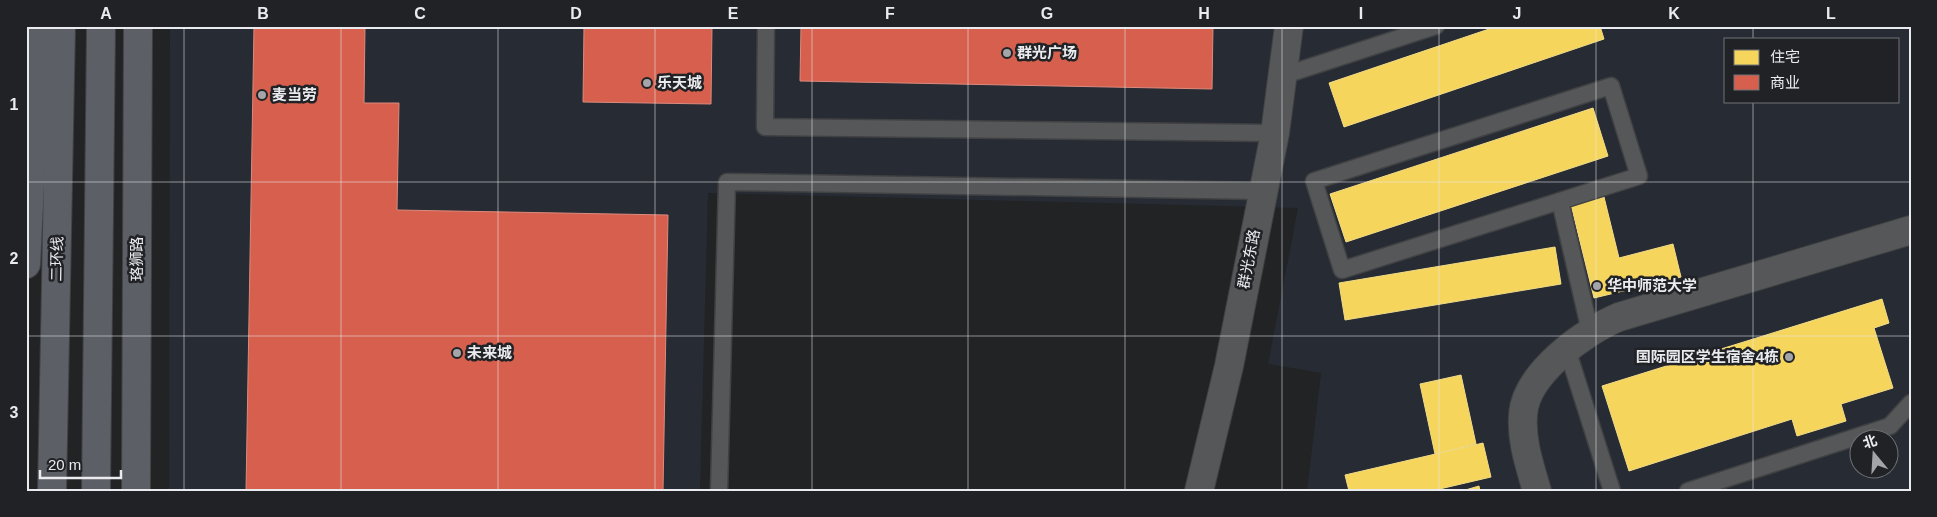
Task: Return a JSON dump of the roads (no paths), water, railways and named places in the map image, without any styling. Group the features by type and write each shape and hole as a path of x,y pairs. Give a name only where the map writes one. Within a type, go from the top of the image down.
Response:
{"highway":[{"name":"二环线","path":"52,491 61,26"},
{"path":"96,491 101,26"}],"main road":[{"path":"26,264 38,26"},
{"name":"珞狮路","path":"136,491 138,26"}],"street":[{"name":"群光东路","path":"1199,491 1228,366 1275,132 1289,26"},
{"path":"1538,491 1523,438 1522,414 1525,403 1539,377 1567,349 1590,331 1619,317 1911,230"}],"lane":[{"path":"766,26 765,127 1275,132"},
{"path":"1282,76 1436,26"},
{"path":"1611,86 1639,176 1560,201 1342,270 1314,181 1611,86"},
{"path":"719,491 727,182 1262,191"},
{"path":"1560,201 1590,331"},
{"path":"1567,349 1612,491"},
{"path":"1688,491 1890,426 1911,403"}],"place":[{"name":"群光广场","path":"1007,53"},
{"name":"乐天城","path":"647,83"},
{"name":"麦当劳","path":"262,95"},
{"name":"华中师范大学","path":"1597,286"},
{"name":"未来城","path":"457,353"},
{"name":"国际园区学生宿舍4栋","path":"1789,357"}]}
